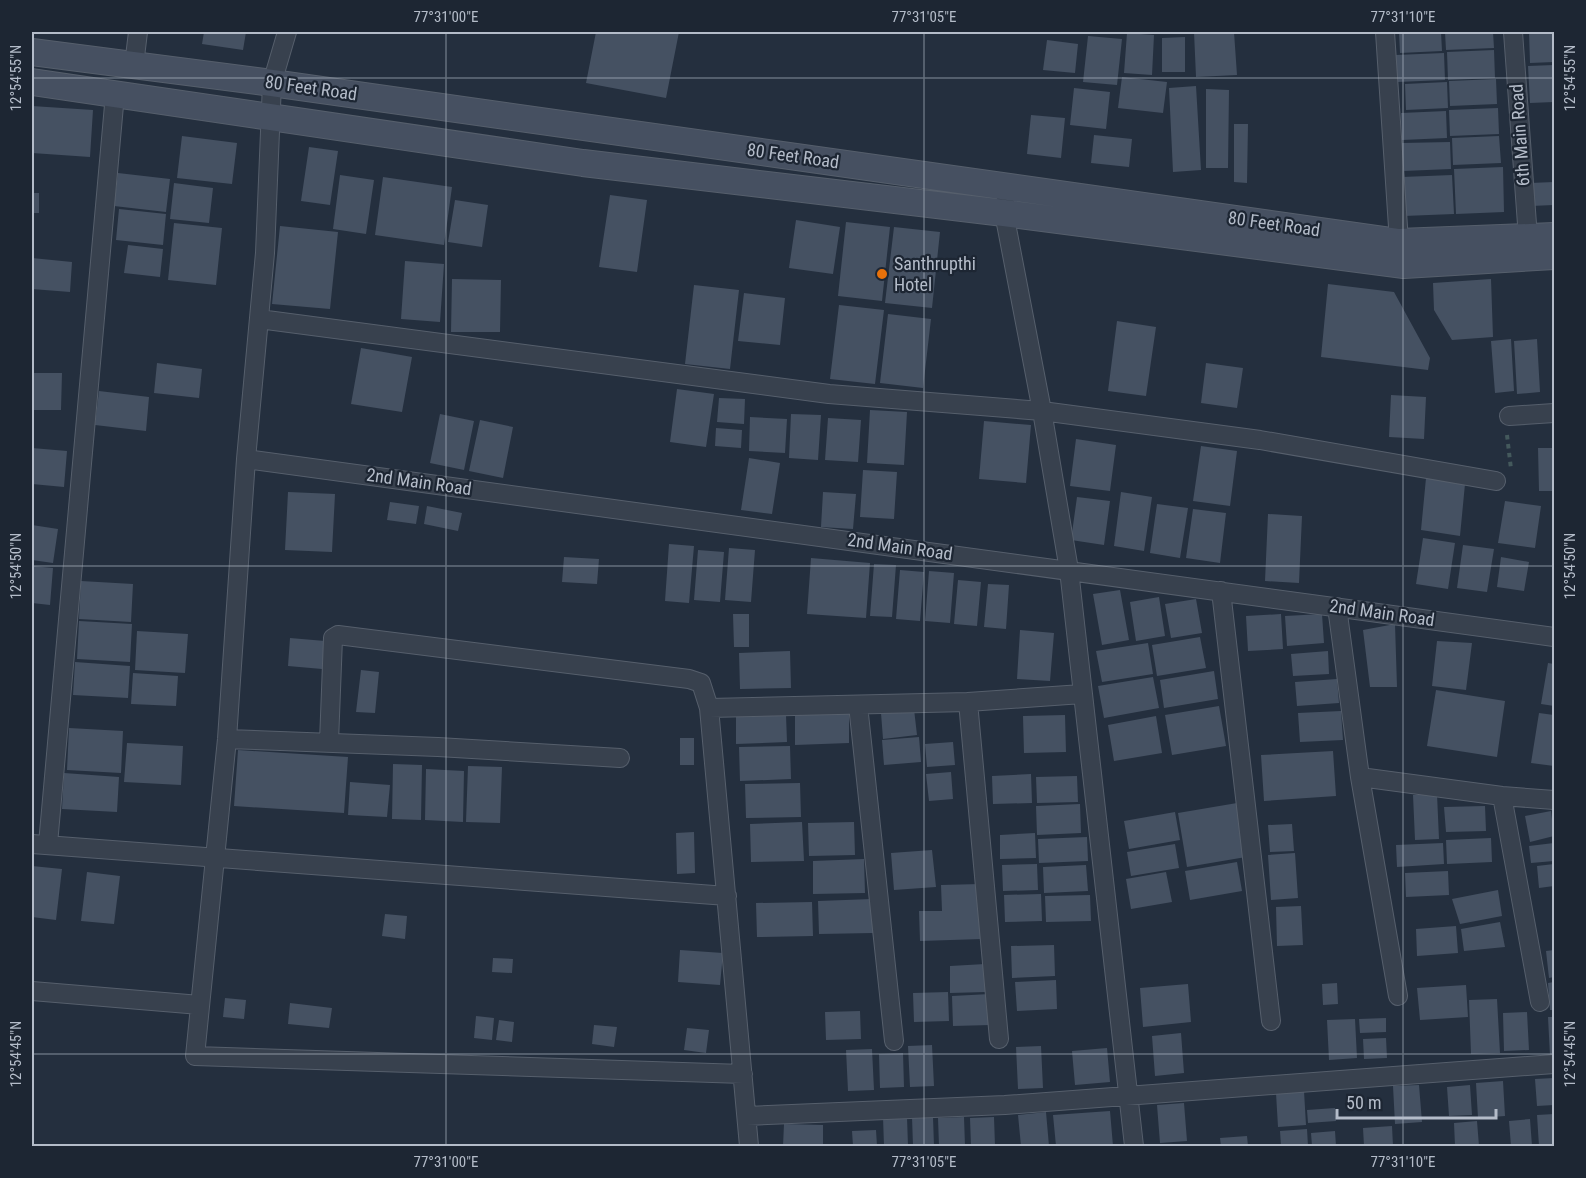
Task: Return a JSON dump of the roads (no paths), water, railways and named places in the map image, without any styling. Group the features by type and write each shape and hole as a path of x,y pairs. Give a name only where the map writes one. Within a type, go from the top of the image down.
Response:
{"main road":[{"name":"80 Feet Road","path":"32,52 272,83 1399,242 1554,236"},
{"name":"80 Feet Road","path":"32,82 271,115 583,163 1004,213 1404,265 1554,256"}],"street":[{"path":"134,65 138,32"},
{"path":"287,32 272,83 265,253 246,459 227,739 195,1056 743,1074"},
{"path":"1385,32 1399,242"},
{"name":"6th Main Road","path":"1513,32 1528,238"},
{"path":"115,94 40,844 727,896"},
{"path":"1007,187 1004,213 1042,411 1069,570 1134,1146"},
{"path":"259,319 829,394 1042,411 1260,440 1496,481"},
{"path":"1509,416 1554,413"},
{"name":"2nd Main Road","path":"246,459 1554,637"},
{"path":"1221,591 1270,1021"},
{"path":"1337,607 1360,777 1398,996"},
{"path":"329,742 333,638 338,635 695,680 704,688 709,708 749,1146"},
{"path":"709,708 968,702 1082,694"},
{"path":"968,702 999,1039"},
{"path":"858,705 894,1041"},
{"path":"227,739 329,742 620,758"},
{"path":"1360,777 1502,796 1554,800"},
{"path":"1502,796 1540,1002"},
{"path":"32,991 200,1005"},
{"path":"747,1116 1005,1105 1554,1064"}],"place":[{"name":"Santhrupthi Hotel","path":"882,274"}]}
